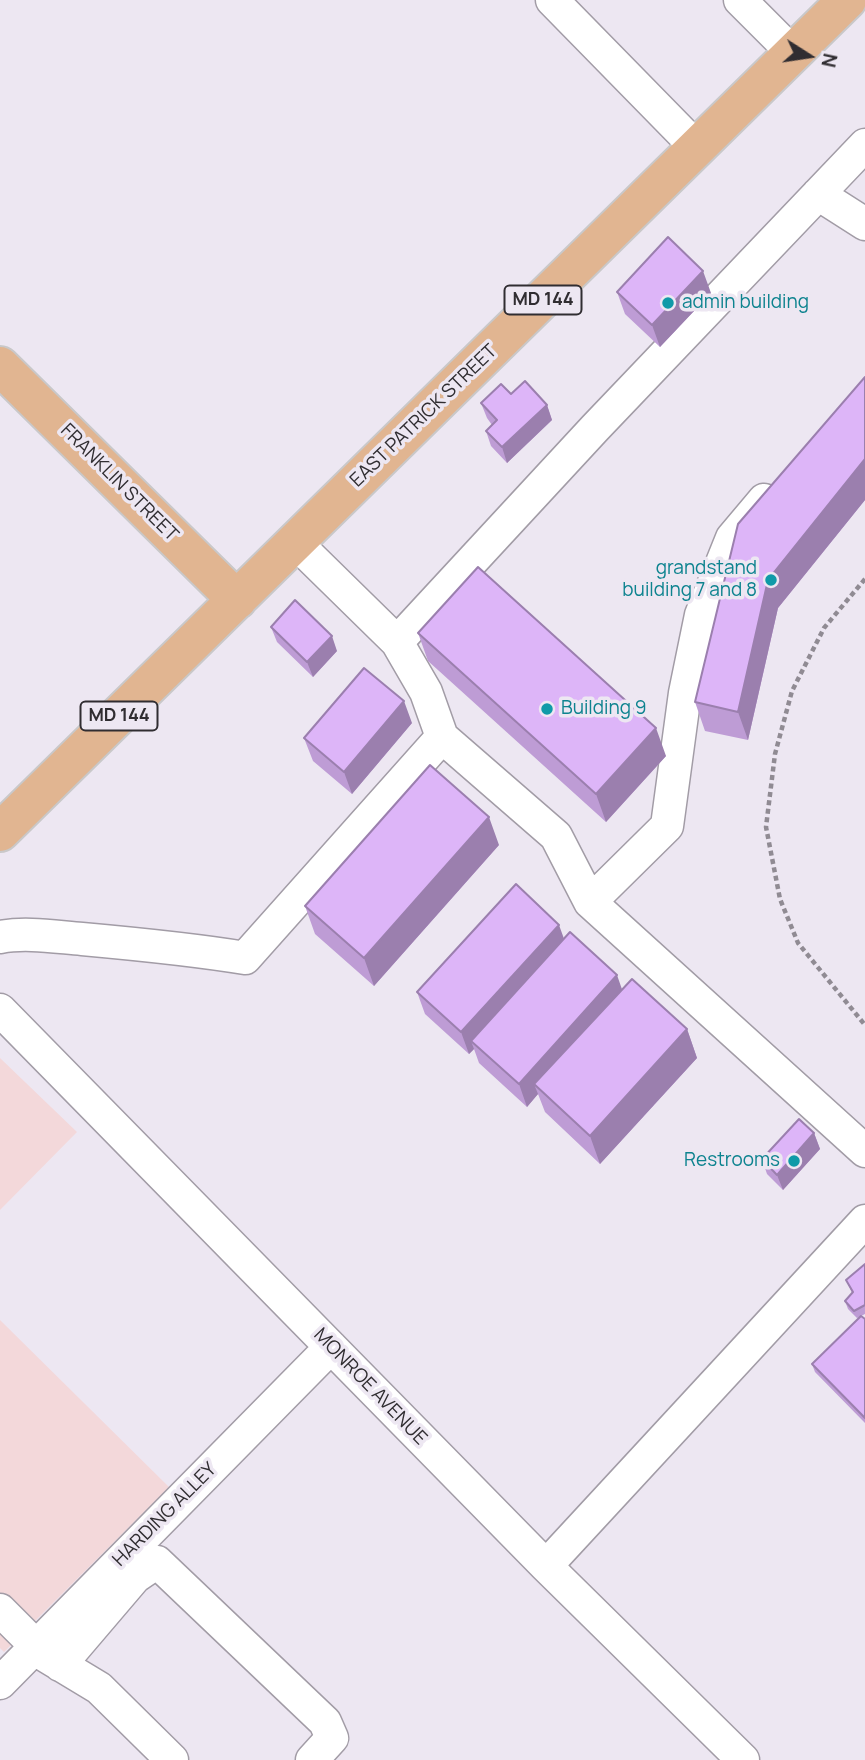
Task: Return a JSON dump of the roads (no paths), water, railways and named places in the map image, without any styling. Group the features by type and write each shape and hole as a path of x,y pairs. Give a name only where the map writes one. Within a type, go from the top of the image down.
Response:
{"main road":[{"name":"EAST PATRICK STREET","path":"0,832 847,0"},
{"name":"FRANKLIN STREET","path":"0,366 237,600"}],"street":[{"path":"552,0 698,149"},
{"path":"740,0 794,54"},
{"path":"397,642 595,428 865,145"},
{"path":"818,194 865,224"},
{"path":"590,902 667,826 685,693 701,615 732,538 785,475"},
{"path":"295,542 397,642 426,692 442,737 556,836 590,902 865,1151"},
{"path":"0,937 11,934 112,942 193,949 245,958 442,737"},
{"name":"MONROE AVENUE","path":"0,1010 545,1566 723,1753"},
{"path":"545,1566 865,1221"},
{"name":"HARDING ALLEY","path":"0,1683 48,1655 331,1347"},
{"path":"48,1655 135,1577 157,1562 325,1722 332,1738 312,1760"},
{"path":"0,1610 48,1655 99,1688 172,1760"}],"place":[{"name":"admin building","path":"668,303"},
{"name":"grandstand building 7 and 8","path":"771,580"},
{"name":"Building 9","path":"547,709"},
{"name":"Restrooms","path":"794,1161"}]}
